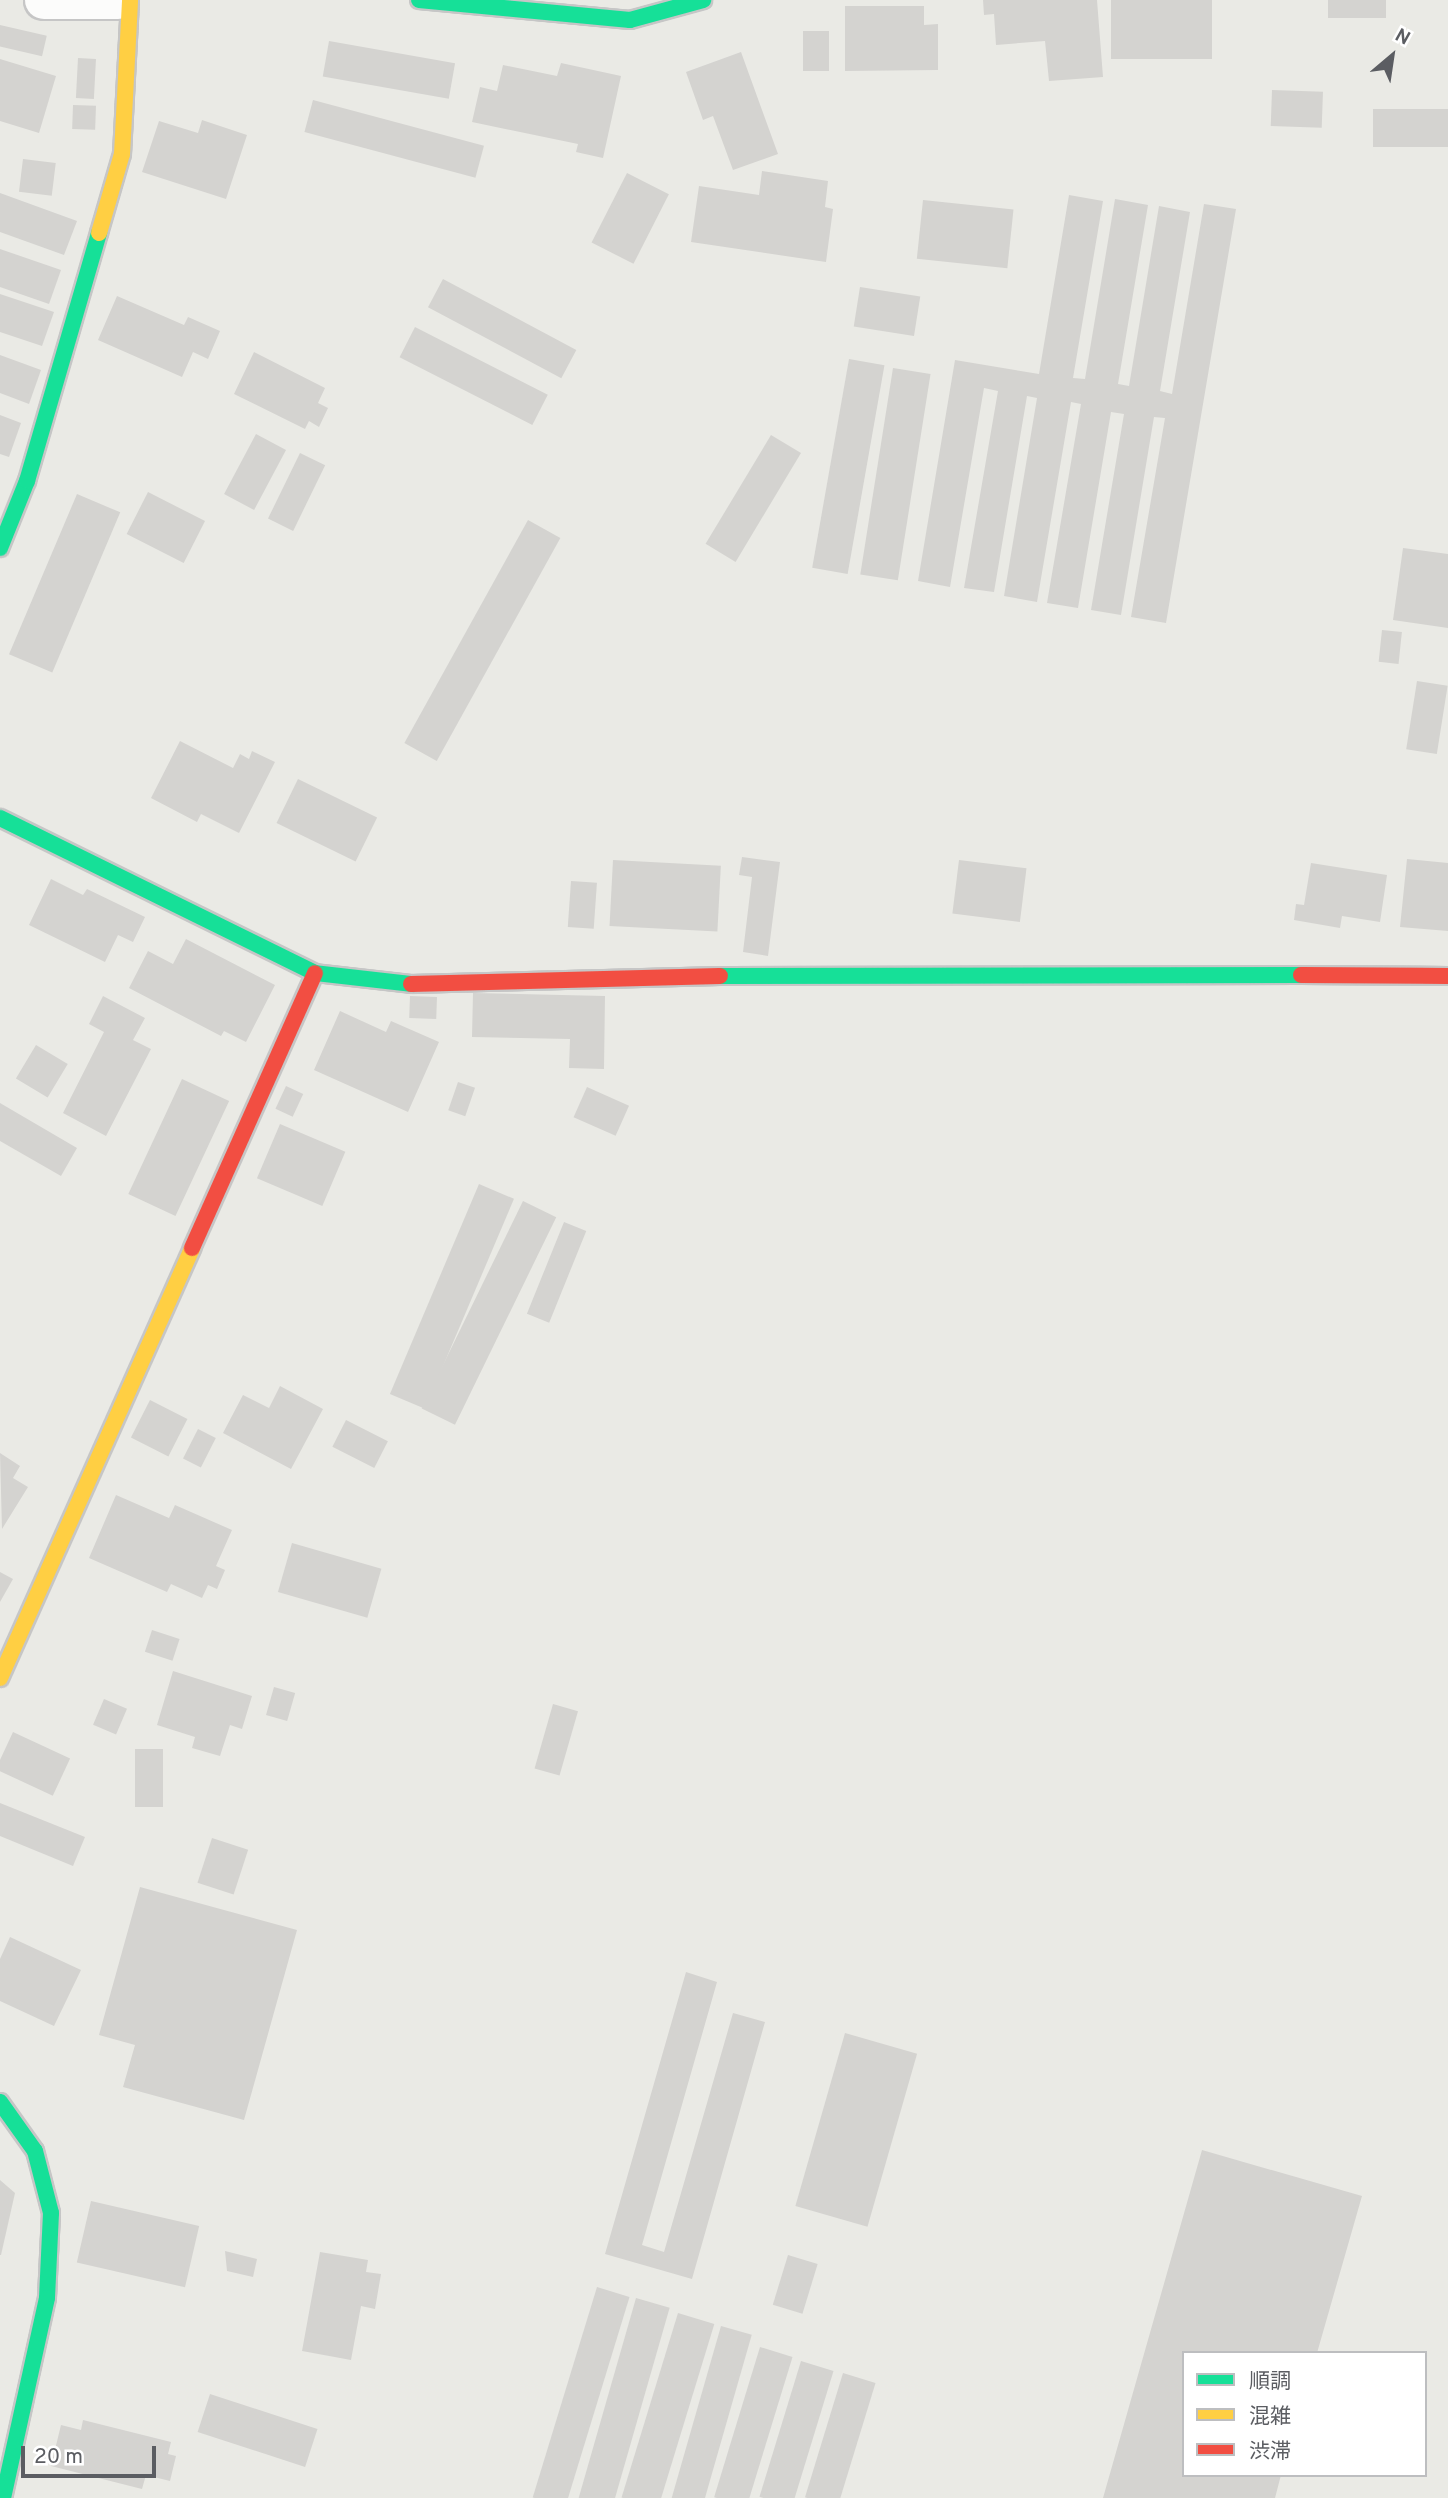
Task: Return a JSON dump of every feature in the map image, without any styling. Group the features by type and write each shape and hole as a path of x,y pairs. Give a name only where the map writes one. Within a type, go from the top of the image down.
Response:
{"street":[{"path":"44,0 118,0"},
{"path":"0,548 27,481 121,154 130,0"},
{"path":"419,0 630,20 704,0"},
{"path":"0,818 314,973 392,984 872,972 1448,975"},
{"path":"0,1678 314,973"},
{"path":"0,2102 35,2151 51,2213 47,2298 3,2498"}],"building":[{"path":"983,0 1097,0 1103,77 1049,81 1045,41 996,45 994,14 984,15"},
{"path":"1111,0 1212,0 1212,59 1111,59"},
{"path":"1328,0 1386,0 1386,18 1328,18"},
{"path":"845,6 924,6 924,25 938,24 938,70 845,71"},
{"path":"0,25 47,36 42,56 0,47"},
{"path":"803,31 829,31 829,71 803,71"},
{"path":"329,41 455,63 449,99 323,76"},
{"path":"741,52 778,154 733,170 713,116 703,120 686,72"},
{"path":"78,58 96,59 94,99 76,98"},
{"path":"0,59 56,76 39,133 0,121"},
{"path":"561,63 621,76 603,158 576,152 578,144 472,122 480,87 497,91 503,65 557,76"},
{"path":"1272,90 1323,92 1322,128 1271,126"},
{"path":"313,100 484,146 475,178 304,132"},
{"path":"73,105 96,106 95,130 72,129"},
{"path":"1373,109 1448,109 1448,147 1373,147"},
{"path":"202,120 247,135 226,199 142,172 159,121 198,133"},
{"path":"23,159 56,163 52,196 19,192"},
{"path":"762,171 828,181 825,207 833,209 826,262 691,242 699,186 759,195"},
{"path":"627,173 669,194 633,264 592,242"},
{"path":"0,193 77,221 64,255 0,232"},
{"path":"1069,195 1103,201 1073,378 1085,379 1115,199 1148,205 1118,384 1129,386 1159,206 1190,212 1160,391 1172,394 1204,204 1236,209 1166,623 1131,617 1165,418 1154,417 1121,615 1091,610 1124,414 1111,412 1078,608 1047,603 1081,404 1071,402 1037,602 1004,596 1037,398 1027,396 994,592 964,588 998,391 984,388 950,587 918,581 955,360 1039,374"},
{"path":"923,200 1014,210 1007,268 917,259"},
{"path":"0,249 61,270 49,304 0,287"},
{"path":"443,279 576,350 561,378 428,307"},
{"path":"860,287 920,297 914,336 854,327"},
{"path":"0,294 54,312 42,346 0,332"},
{"path":"117,296 184,325 188,317 220,331 208,359 193,352 182,377 98,340"},
{"path":"415,327 548,395 532,425 400,357"},
{"path":"254,352 325,388 318,403 328,408 319,427 309,421 305,429 234,394"},
{"path":"0,355 41,370 29,404 0,393"},
{"path":"849,359 884,365 848,574 812,568"},
{"path":"893,368 931,374 898,580 860,574"},
{"path":"0,415 21,423 9,457 0,454"},
{"path":"256,434 286,450 254,510 224,494"},
{"path":"771,435 801,453 736,562 706,544"},
{"path":"300,453 325,465 293,531 268,519"},
{"path":"148,492 205,521 184,563 127,534"},
{"path":"77,494 120,512 52,673 9,654"},
{"path":"528,520 560,538 437,761 404,743"},
{"path":"1403,548 1448,554 1448,628 1393,620"},
{"path":"1382,630 1402,632 1399,664 1379,662"},
{"path":"1417,681 1448,686 1437,754 1406,749"},
{"path":"180,741 233,768 240,754 249,759 252,751 275,762 239,833 201,814 197,822 151,798"},
{"path":"298,779 377,818 356,862 277,823"},
{"path":"742,857 780,862 768,956 743,952 752,877 739,875"},
{"path":"1407,859 1448,863 1448,931 1400,927"},
{"path":"613,860 721,866 717,932 610,926"},
{"path":"959,860 1026,868 1020,922 952,914"},
{"path":"1311,863 1387,875 1380,922 1342,916 1340,928 1294,920 1296,904 1304,905"},
{"path":"51,879 83,895 87,889 145,917 133,942 118,935 105,962 29,925"},
{"path":"571,881 597,883 594,929 568,927"},
{"path":"186,939 275,985 246,1042 224,1031 221,1036 129,988 148,951 173,964"},
{"path":"473,993 605,996 604,1069 569,1068 570,1039 472,1037"},
{"path":"103,996 145,1018 133,1040 151,1049 106,1136 63,1113 104,1032 89,1024"},
{"path":"410,996 437,997 436,1019 409,1018"},
{"path":"340,1011 386,1032 391,1021 439,1042 408,1112 314,1070"},
{"path":"36,1045 68,1064 48,1097 16,1078"},
{"path":"182,1079 229,1101 175,1216 128,1194"},
{"path":"458,1082 475,1088 465,1116 448,1110"},
{"path":"286,1086 303,1094 293,1117 275,1109"},
{"path":"587,1087 629,1106 616,1136 574,1117"},
{"path":"0,1103 77,1148 61,1176 0,1141"},
{"path":"280,1124 345,1152 322,1206 257,1178"},
{"path":"479,1184 514,1199 425,1409 390,1394"},
{"path":"523,1201 556,1217 455,1425 422,1409"},
{"path":"564,1222 586,1231 549,1323 527,1314"},
{"path":"280,1386 323,1409 291,1469 223,1433 243,1395 269,1408"},
{"path":"150,1400 187,1419 168,1456 131,1437"},
{"path":"346,1420 388,1441 374,1468 332,1447"},
{"path":"198,1429 216,1438 201,1467 183,1458"},
{"path":"0,1453 20,1466 13,1478 28,1487 2,1529"},
{"path":"116,1495 169,1518 175,1505 232,1530 216,1566 225,1570 217,1589 208,1585 202,1598 171,1584 167,1592 89,1558"},
{"path":"292,1543 381,1569 367,1618 278,1592"},
{"path":"0,1572 13,1579 0,1602"},
{"path":"152,1630 180,1639 172,1661 145,1652"},
{"path":"173,1671 252,1696 242,1729 230,1725 220,1756 192,1748 195,1737 157,1725"},
{"path":"274,1687 295,1693 287,1721 266,1715"},
{"path":"104,1699 127,1709 116,1735 93,1725"},
{"path":"553,1704 578,1711 560,1776 535,1768"},
{"path":"13,1732 70,1759 53,1796 0,1771 0,1760"},
{"path":"135,1749 163,1749 163,1807 135,1807"},
{"path":"0,1803 85,1837 73,1866 0,1836"},
{"path":"212,1838 248,1850 234,1894 197,1883"},
{"path":"140,1887 297,1930 244,2120 123,2087 135,2045 99,2035"},
{"path":"10,1937 81,1970 54,2026 0,2001 0,1959"},
{"path":"686,1972 717,1982 642,2245 664,2252 733,2013 765,2022 692,2279 605,2254"},
{"path":"845,2033 917,2054 867,2227 795,2206"},
{"path":"1202,2150 1362,2196 1318,2351 1182,2351 1182,2477 1280,2477 1275,2498 1103,2498"},
{"path":"0,2180 15,2193 1,2255 0,2255"},
{"path":"91,2201 199,2226 185,2287 77,2262"},
{"path":"225,2251 257,2259 253,2277 227,2271"},
{"path":"320,2252 368,2260 366,2272 381,2274 375,2309 361,2306 351,2360 302,2351"},
{"path":"788,2255 818,2264 802,2314 773,2305"},
{"path":"597,2287 630,2297 568,2498 533,2497"},
{"path":"636,2298 670,2308 615,2498 579,2498"},
{"path":"678,2313 714,2324 661,2498 622,2498"},
{"path":"721,2326 752,2335 705,2498 672,2498"},
{"path":"760,2347 793,2357 749,2498 714,2497"},
{"path":"801,2361 834,2371 795,2498 759,2497"},
{"path":"843,2373 876,2383 840,2498 805,2497"},
{"path":"210,2394 317,2429 305,2467 198,2432"},
{"path":"83,2420 171,2442 168,2454 176,2456 170,2481 146,2475 142,2489 51,2466 61,2425 81,2430"}],"traffic: fast":[{"path":"419,0 630,20 703,0"},
{"path":"0,548 27,481 99,233"},
{"path":"0,818 315,973 411,984"},
{"path":"720,976 1301,975"},
{"path":"0,2102 35,2151 51,2213 47,2298 3,2498"}],"traffic: slow":[{"path":"99,233 122,154 130,0"},
{"path":"0,1678 192,1248"}],"traffic: jam":[{"path":"192,1248 315,973"},
{"path":"1301,975 1448,976"},
{"path":"411,984 720,976"}]}
